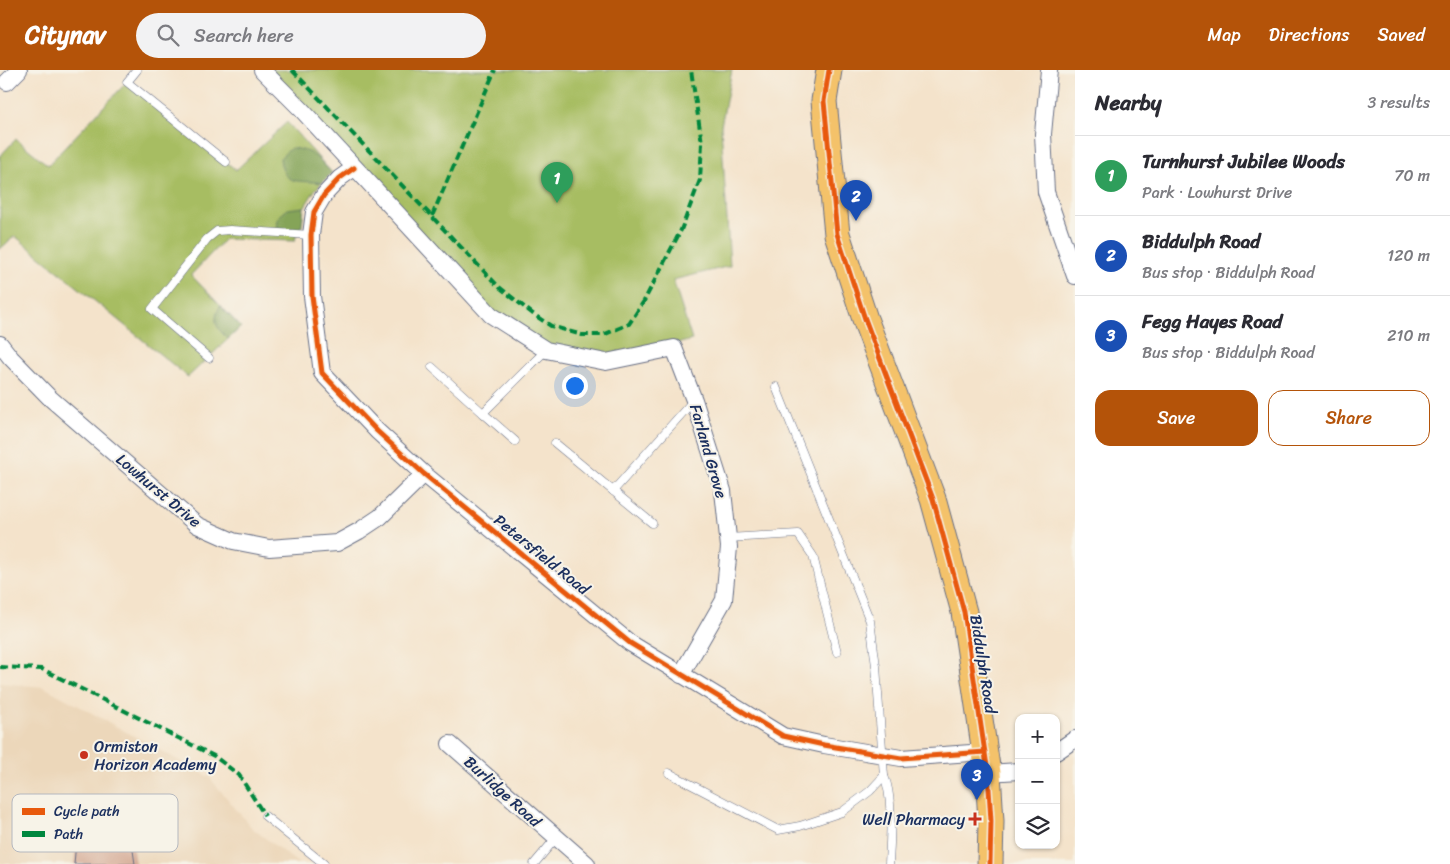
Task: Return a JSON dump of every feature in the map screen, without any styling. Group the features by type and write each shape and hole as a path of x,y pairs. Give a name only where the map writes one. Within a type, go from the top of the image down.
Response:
{"main road":[{"name":"Biddulph Road","path":"829,70 824,100 837,234 868,328 933,499 964,612 987,762 991,821 990,864"}],"street":[{"path":"7,82 20,70"},
{"path":"262,70 301,109 491,315 546,350"},
{"path":"1049,70 1043,134 1046,192 1075,276"},
{"name":"Petersfield Road","path":"354,168 340,178 324,196 314,212 311,234 312,296 322,373 377,432 424,474 630,643 783,736 884,756 987,762 1015,770"},
{"name":"Lowhurst Drive","path":"0,344 50,398 197,525 233,541 269,548 336,542 359,531 380,517 424,474"},
{"name":"Farland Grove","path":"546,350 606,362 674,348 694,400 723,491 729,547 724,600 681,675"},
{"path":"1060,749 1075,739"},
{"name":"Burlidge Road","path":"450,744 587,864"}],"lane":[{"path":"137,70 126,82 226,162"},
{"path":"209,358 152,309 207,239 217,231 230,230 311,234"},
{"path":"483,413 546,350"},
{"path":"432,367 516,442"},
{"path":"776,387 870,621 876,666 884,776 888,785 890,821 889,864"},
{"path":"613,490 694,400"},
{"path":"555,443 652,523"},
{"path":"728,538 798,534 814,556 837,652"},
{"path":"669,773 778,830 800,826 842,812 870,791 884,776"},
{"path":"265,816 324,864"},
{"name":"Burlidge Road","path":"534,864 556,838"}],"shaded area":[{"name":"Ormiston Horizon Academy","path":"0,683 44,687 209,777 252,828 299,864 0,864"}],"green space":[{"path":"262,70 732,70 721,126 730,266 673,280 692,340 606,362 546,350 491,315"},
{"path":"127,82 236,170 287,122 332,173 315,190 302,211 295,241 225,239 191,275 241,327 188,377 15,236 0,249 0,156 16,139 48,165"},
{"path":"291,148 310,153 332,173 322,183 289,178 282,168 280,158"},
{"path":"304,207 301,234 277,228 278,217 288,209"},
{"path":"220,306 241,327 228,339 216,324 216,316"}],"building":[{"path":"75,852 133,852 135,864 74,864"}],"marked path":[{"path":"292,70 498,286 551,326 582,335 603,335 629,324 644,301 681,230 700,180 702,143 691,70"},
{"path":"432,216 495,70"},
{"path":"0,667 42,669 214,756 239,775 265,816"}],"cycle path":[{"path":"829,70 824,101 837,234 865,319 933,499 964,612 988,773 991,821 990,864"},
{"path":"354,168 340,178 324,195 314,212 311,235 312,296 322,373 377,431 424,474 630,643 783,736 901,758 985,752"}],"place":[{"name":"Turnhurst Jubilee Woods","path":"557,203"},
{"name":"Biddulph Road","path":"856,221"},
{"name":"Ormiston Horizon Academy","path":"84,755"},
{"name":"Fegg Hayes Road","path":"977,800"},
{"name":"Well Pharmacy","path":"975,819"}]}
